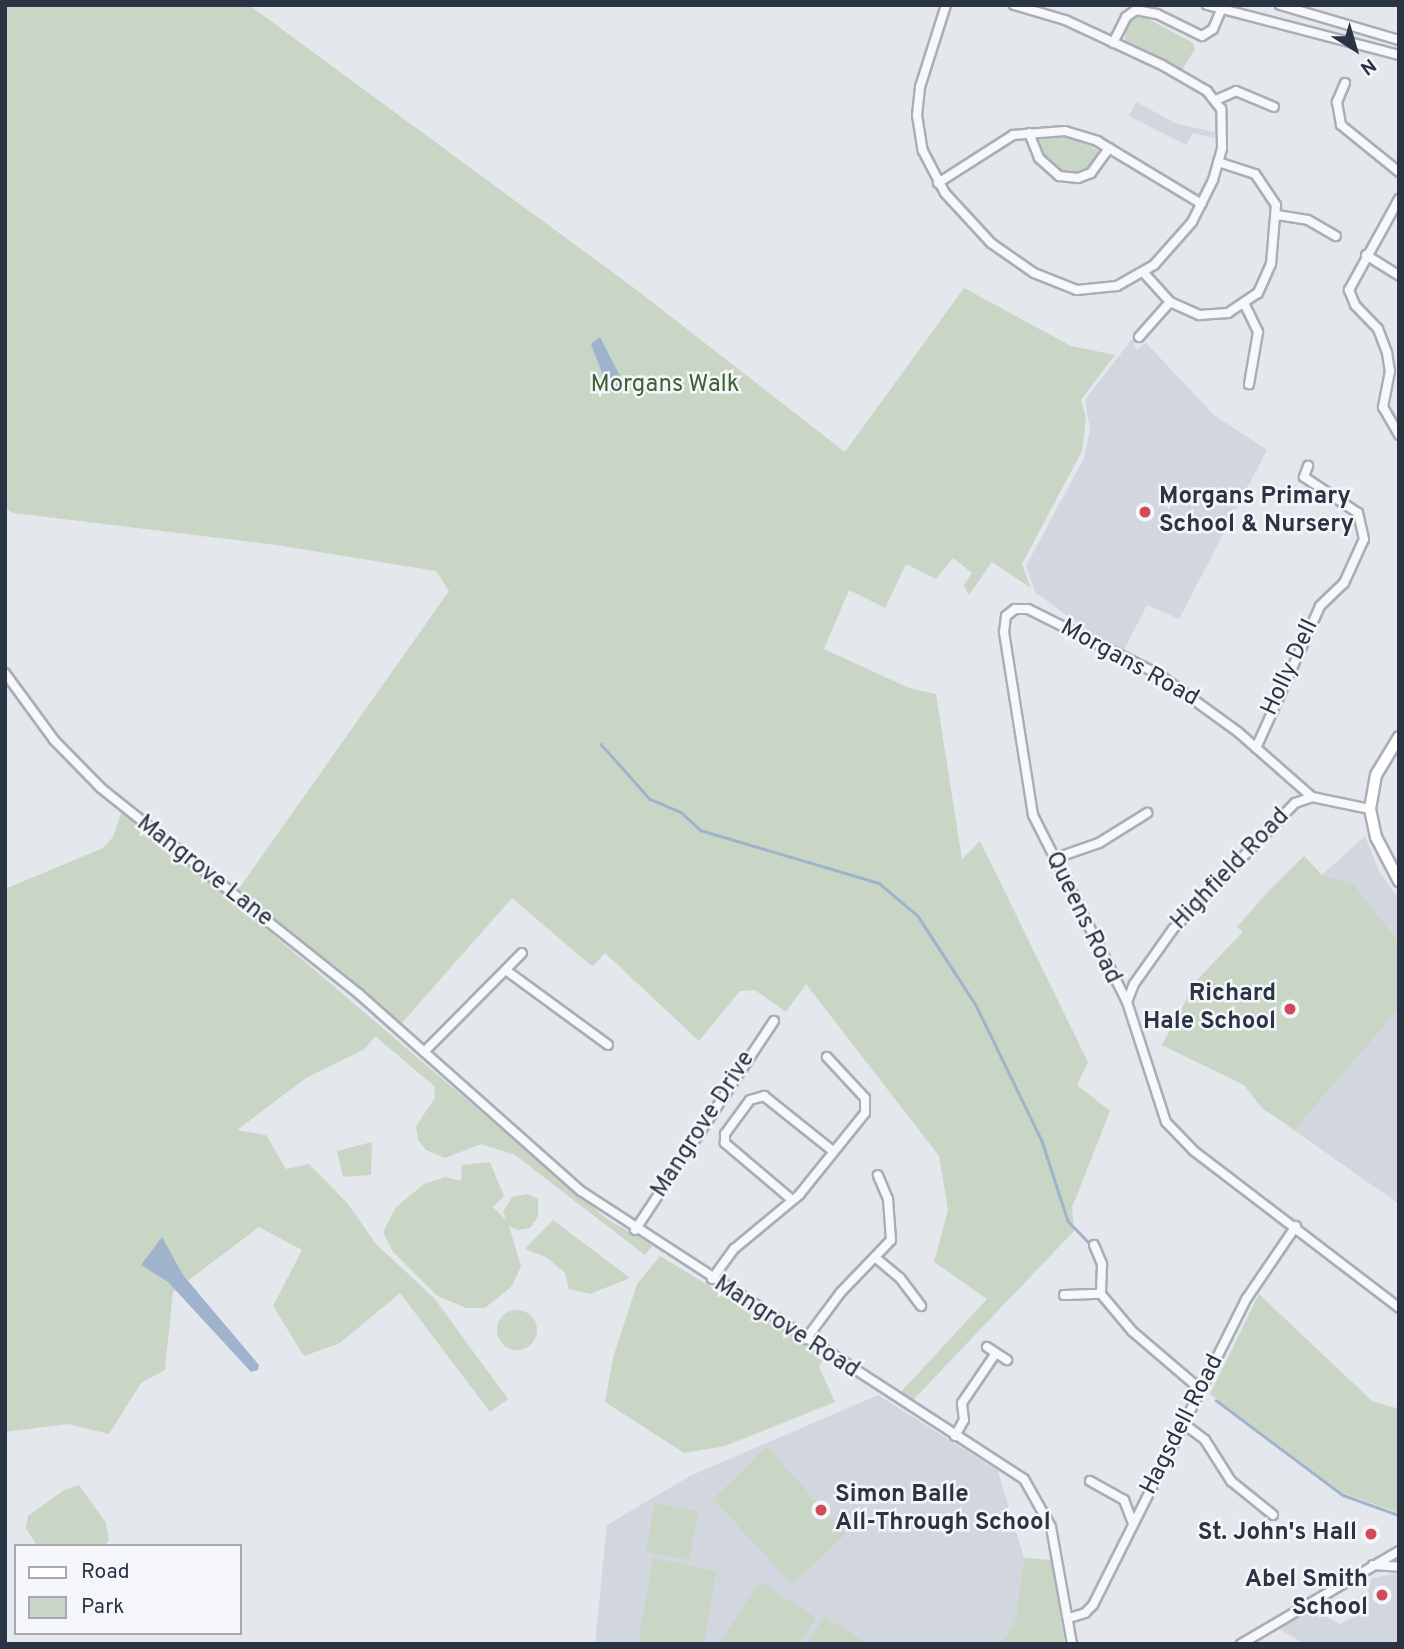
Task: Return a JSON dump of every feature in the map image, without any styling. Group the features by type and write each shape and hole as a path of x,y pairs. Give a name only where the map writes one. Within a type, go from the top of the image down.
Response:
{"main road":[{"path":"1399,737 1376,775 1370,809 1376,837 1399,881"}],"street":[{"path":"946,5 917,108 920,141 938,183 983,236 1050,282 1077,290 1106,290 1144,273 1172,247 1202,204 1218,162 1223,126 1216,100 1195,83 1065,20 1014,5"},
{"path":"1207,5 1399,55"},
{"path":"1280,5 1399,40"},
{"path":"1113,43 1126,16 1136,10 1157,14 1202,36 1213,29 1221,10"},
{"path":"1345,83 1337,102 1341,125 1399,172"},
{"path":"1216,100 1237,91 1274,107"},
{"path":"938,183 994,144 1028,133 1065,131 1109,148 1202,204"},
{"path":"1028,133 1039,158 1059,176 1078,178 1091,173 1109,148"},
{"path":"1144,273 1170,302 1190,313 1211,315 1245,305 1268,274 1277,215 1272,195 1262,180 1245,169 1218,162"},
{"path":"1399,199 1395,211 1366,255 1349,290 1353,300 1378,329 1387,353 1383,407 1399,435"},
{"path":"1277,215 1308,220 1336,236"},
{"path":"1366,255 1399,276"},
{"path":"1139,337 1170,302"},
{"path":"1245,305 1258,332 1250,384"},
{"name":"Holly Dell","path":"1256,748 1309,627 1320,606 1344,583 1364,539 1358,513 1304,477 1308,466"},
{"name":"Morgans Road","path":"1004,620 1015,609 1028,609 1141,665 1191,695 1312,797"},
{"name":"Queens Road","path":"1004,620 1026,787 1053,859 1128,1002 1170,1129 1399,1308"},
{"name":"Mangrove Lane","path":"5,673 54,740 101,788 359,994 424,1052"},
{"name":"Highfield Road","path":"1128,1002 1146,965 1207,890 1295,803 1312,797 1370,809"},
{"path":"1053,859 1099,843 1147,813"},
{"path":"424,1052 462,1009 508,971 522,953"},
{"path":"508,971 608,1045"},
{"name":"Mangrove Drive","path":"635,1230 774,1021"},
{"name":"Mangrove Road","path":"424,1052 556,1171 635,1230 955,1436 1033,1490 1051,1527 1072,1644"},
{"path":"712,1279 734,1250 791,1199 833,1152 868,1104 854,1083 827,1057"},
{"path":"791,1199 725,1143 725,1134 750,1100 764,1096 833,1152"},
{"path":"806,1339 847,1285 877,1258 894,1228 888,1199 878,1175"},
{"name":"Hagsdell Road","path":"1069,1618 1091,1609 1247,1298 1296,1226"},
{"path":"1094,1245 1102,1264 1101,1294 1132,1331 1201,1390"},
{"path":"877,1258 900,1278 921,1306"},
{"path":"1064,1295 1101,1294"},
{"path":"987,1347 1007,1360"},
{"path":"955,1436 964,1420 962,1403 996,1353"},
{"path":"1184,1424 1205,1440 1231,1481 1273,1515"},
{"path":"1090,1481 1124,1500 1133,1523"},
{"path":"1241,1644 1399,1551"},
{"path":"1373,1565 1399,1567"}],"shaded area":[{"path":"1136,102 1177,124 1215,132 1214,138 1193,133 1186,145 1129,116"},
{"name":"Morgans Primary School & Nursery","path":"1132,339 1137,350 1146,343 1215,416 1267,450 1179,619 1147,605 1124,650 1091,633 1035,592 1026,566 1084,458 1090,429 1085,400"},
{"name":"Richard Hale School","path":"1365,836 1379,871 1399,899 1399,1204 1262,1108 1244,1085 1162,1045 1197,980 1243,932 1237,927 1268,891 1304,856 1322,875"},
{"name":"Simon Balle All-Through School","path":"878,1395 998,1471 1024,1558 1022,1644 595,1644 607,1525 690,1476"},
{"name":"Abel Smith School","path":"1399,1573 1399,1644 1304,1644 1275,1626 1309,1607 1340,1624 1361,1612 1372,1578"}],"green space":[{"name":"Morgans Walk","path":"5,5 249,5 638,291 845,452 964,288 1071,346 1115,355 1081,400 1086,418 1082,451 1022,564 1031,588 992,562 969,595 964,585 972,573 953,558 936,579 906,564 885,608 849,590 824,649 909,688 936,694 962,859 980,841 1088,1062 1077,1085 1110,1111 1072,1208 1074,1231 914,1399 899,1394 987,1299 934,1262 948,1210 939,1156 806,984 786,1012 755,990 740,991 699,1041 605,953 593,966 589,964 512,898 401,1024 238,890 449,591 436,571 276,545 14,513 5,508"},
{"path":"1141,15 1193,43 1195,49 1182,70 1125,41 1127,24"},
{"path":"1040,135 1082,140 1101,153 1090,171 1059,173 1041,157 1035,141"},
{"path":"123,807 607,1219 653,1245 645,1255 515,1155 481,1144 445,1158 426,1150 418,1140 416,1126 435,1098 434,1086 375,1036 365,1049 306,1078 237,1130 266,1135 286,1169 309,1164 348,1204 376,1244 434,1298 508,1399 490,1412 400,1293 340,1343 304,1356 273,1306 302,1250 259,1227 173,1292 165,1370 141,1383 109,1434 68,1424 5,1432 5,889 103,848 113,837"},
{"name":"Richard Hale School","path":"1304,856 1322,875 1354,885 1399,943 1399,1008 1295,1129 1262,1108 1244,1085 1162,1045 1197,980 1243,932 1237,927"},
{"path":"372,1142 371,1175 343,1177 337,1151"},
{"path":"490,1162 504,1196 493,1207 506,1220 503,1212 512,1197 527,1194 538,1199 538,1217 530,1228 518,1230 509,1226 521,1266 512,1286 485,1308 466,1308 438,1296 393,1252 383,1232 396,1207 424,1184 445,1177 461,1181 462,1165"},
{"path":"553,1220 630,1278 590,1294 569,1289 565,1273 546,1257 525,1249"},
{"path":"660,1256 825,1356 819,1367 835,1402 725,1446 684,1453 605,1402 613,1358 637,1284"},
{"path":"1259,1294 1372,1401 1399,1409 1399,1513 1343,1493 1210,1394"},
{"path":"517,1310 531,1316 537,1330 531,1344 517,1350 503,1344 497,1330 503,1316"},
{"path":"767,1447 846,1534 792,1584 713,1499"},
{"path":"79,1485 106,1523 109,1541 105,1544 36,1544 26,1528 28,1516 64,1490"},
{"path":"655,1503 698,1511 689,1560 646,1552"},
{"path":"653,1558 716,1571 704,1644 638,1644"},
{"path":"1024,1558 1051,1560 1065,1644 1002,1644 1016,1619"},
{"path":"759,1581 816,1618 800,1644 720,1644"},
{"path":"824,1616 867,1644 808,1644"}],"water":[{"path":"600,337 625,386 618,394 608,389 591,344"},
{"path":"162,1237 183,1275 259,1365 258,1370 251,1372 168,1282 141,1265"}],"waterway":[{"path":"601,744 650,799 681,812 700,830 879,883 918,916 976,1005 1042,1141 1068,1221 1091,1245"},
{"path":"1216,1400 1343,1495 1399,1515"}],"place":[{"name":"Morgans Primary School & Nursery","path":"1145,512"},
{"name":"Richard Hale School","path":"1290,1009"},
{"name":"Simon Balle All-Through School","path":"821,1510"},
{"name":"St. John's Hall","path":"1371,1534"},
{"name":"Abel Smith School","path":"1382,1595"}]}
